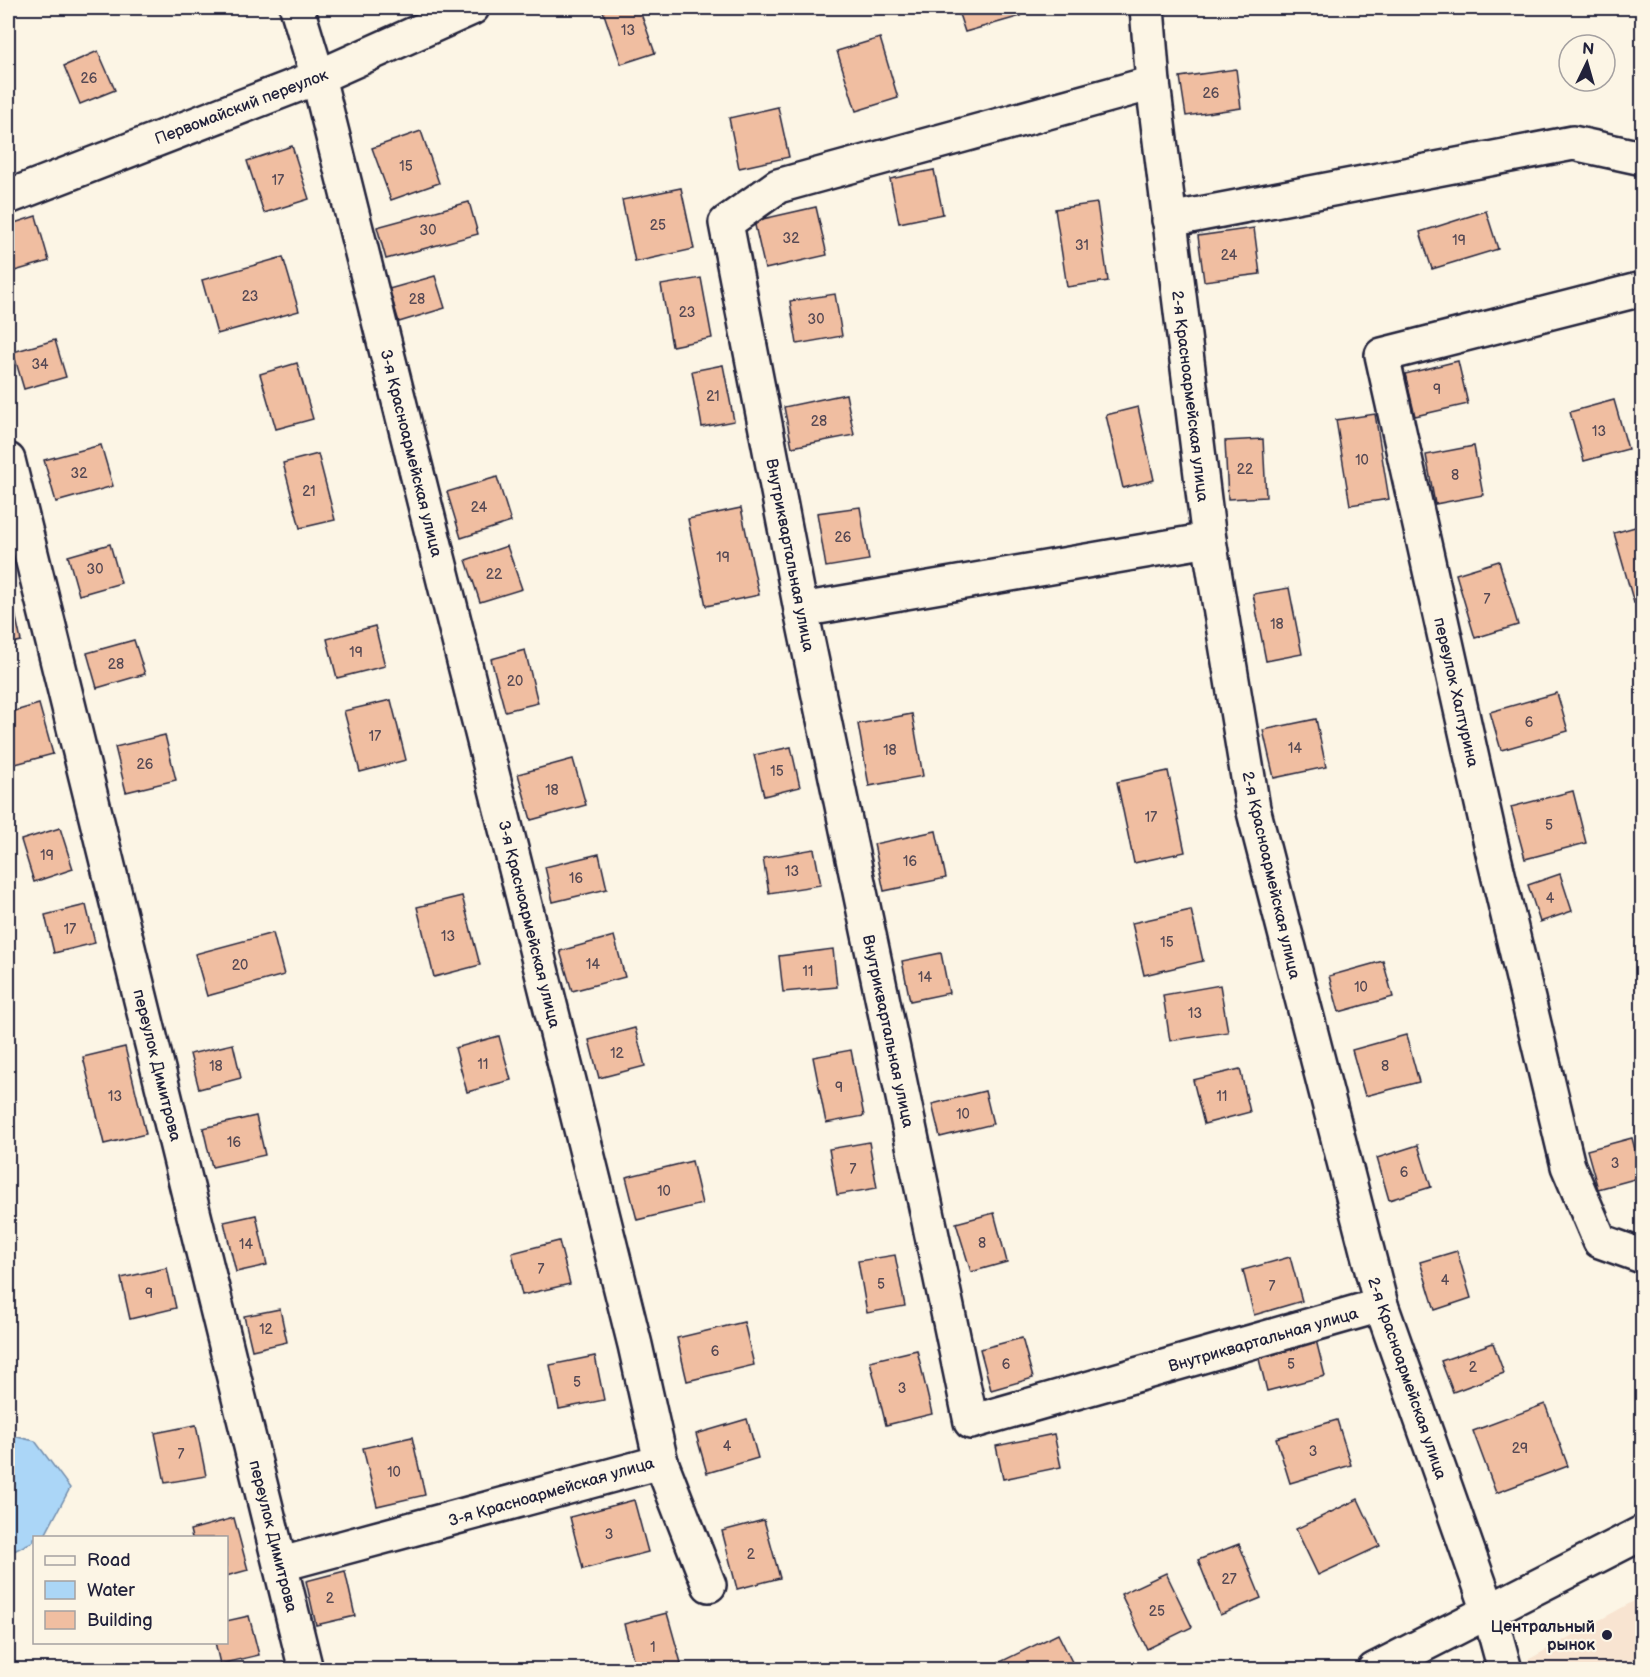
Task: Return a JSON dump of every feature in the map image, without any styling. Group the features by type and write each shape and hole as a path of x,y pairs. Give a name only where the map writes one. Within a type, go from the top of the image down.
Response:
{"street":[{"name":"3-я Красноармейская улица","path":"282,1564 661,1462 632,1334 318,77 297,8"},
{"name":"Первомайский переулок","path":"8,197 318,77 472,8"},
{"name":"2-я Красноармейская улица","path":"1147,8 1153,83 1209,540 1252,808 1381,1305 1489,1611 1505,1670"},
{"name":"Внутриквартальная улица","path":"1153,83 778,186 726,223 801,610 971,1422 1381,1305"},
{"path":"1169,220 1573,143 1641,164"},
{"name":"переулок Халтурина","path":"1642,290 1382,355 1491,841 1568,1166 1600,1241 1642,1256"},
{"name":"переулок Димитрова","path":"8,460 282,1564 306,1670"},
{"path":"801,610 1209,540"},
{"path":"661,1462 709,1585"},
{"path":"1374,1670 1642,1533"}],"shaded area":[{"name":"Центральный рынок","path":"1642,1597 1642,1669 1510,1670 1634,1601"}],"water":[{"path":"8,1435 35,1441 70,1488 45,1535 33,1536 33,1542 8,1554"}],"building":[{"path":"602,8 639,8 655,53 621,64"},
{"path":"957,8 1019,8 1021,16 965,32"},
{"path":"880,38 898,98 856,111 837,51"},
{"path":"98,51 115,90 80,104 64,66"},
{"path":"1236,69 1241,108 1186,116 1180,77"},
{"path":"778,107 789,157 739,168 729,118"},
{"path":"421,131 439,183 391,200 372,148"},
{"path":"292,146 309,199 264,213 247,161"},
{"path":"934,170 943,214 899,223 890,179"},
{"path":"681,188 694,249 635,262 622,200"},
{"path":"469,202 478,234 386,259 377,227"},
{"path":"1097,203 1108,281 1067,287 1055,209"},
{"path":"816,207 827,255 765,269 754,221"},
{"path":"1486,211 1498,249 1432,269 1420,232"},
{"path":"36,216 49,261 8,273 8,225"},
{"path":"1254,228 1260,274 1204,281 1198,236"},
{"path":"283,257 299,311 217,334 202,280"},
{"path":"435,276 445,308 399,322 389,289"},
{"path":"701,278 712,338 672,346 661,285"},
{"path":"835,294 842,336 797,344 790,301"},
{"path":"55,340 66,377 24,389 13,352"},
{"path":"1458,361 1468,404 1415,416 1405,374"},
{"path":"297,363 313,419 276,429 260,374"},
{"path":"723,365 734,421 702,427 692,371"},
{"path":"846,394 854,435 792,447 784,407"},
{"path":"1614,400 1628,449 1584,461 1570,412"},
{"path":"1138,407 1154,480 1123,488 1106,415"},
{"path":"1375,414 1389,499 1350,505 1336,420"},
{"path":"1263,439 1266,497 1228,499 1225,441"},
{"path":"101,445 113,486 56,502 44,460"},
{"path":"1474,446 1483,495 1435,504 1426,455"},
{"path":"318,454 335,520 300,528 283,463"},
{"path":"497,477 511,522 461,538 447,492"},
{"path":"860,507 869,560 826,567 817,513"},
{"path":"741,508 759,595 706,606 688,519"},
{"path":"1642,525 1642,601 1634,603 1614,533"},
{"path":"110,544 121,583 79,595 68,556"},
{"path":"507,546 522,589 480,602 466,560"},
{"path":"1499,561 1518,625 1475,638 1456,574"},
{"path":"1289,588 1302,654 1266,661 1253,594"},
{"path":"15,613 21,641 8,644 8,615"},
{"path":"375,626 385,666 337,678 327,639"},
{"path":"134,640 145,674 97,688 87,653"},
{"path":"525,650 538,703 505,711 491,659"},
{"path":"1557,693 1568,731 1501,750 1490,712"},
{"path":"391,700 406,760 360,772 344,711"},
{"path":"39,704 53,754 8,766 8,713"},
{"path":"912,714 923,776 869,786 858,724"},
{"path":"1316,719 1326,767 1274,778 1263,730"},
{"path":"165,735 176,780 126,792 115,747"},
{"path":"791,747 800,787 764,796 754,755"},
{"path":"573,759 586,805 531,820 518,774"},
{"path":"1168,771 1185,852 1134,863 1117,782"},
{"path":"1573,791 1586,843 1525,859 1511,807"},
{"path":"60,828 73,869 34,882 21,840"},
{"path":"936,831 946,878 884,891 874,844"},
{"path":"814,849 821,885 769,893 763,858"},
{"path":"599,854 607,889 553,902 545,867"},
{"path":"1560,874 1572,911 1540,922 1528,885"},
{"path":"462,896 480,965 434,977 417,907"},
{"path":"86,905 95,943 54,953 45,915"},
{"path":"1191,910 1203,961 1144,975 1132,923"},
{"path":"273,933 284,975 207,996 195,954"},
{"path":"614,936 625,977 572,991 560,951"},
{"path":"833,949 837,987 783,992 779,956"},
{"path":"941,953 949,993 910,1001 902,961"},
{"path":"1383,961 1393,997 1339,1012 1329,976"},
{"path":"1220,985 1228,1032 1170,1041 1163,995"},
{"path":"635,1028 645,1066 599,1078 589,1040"},
{"path":"1406,1035 1419,1082 1365,1096 1352,1050"},
{"path":"499,1036 511,1080 467,1092 455,1048"},
{"path":"233,1044 241,1078 199,1089 190,1054"},
{"path":"125,1047 146,1134 104,1144 83,1057"},
{"path":"851,1050 864,1116 826,1123 813,1057"},
{"path":"1240,1069 1250,1112 1204,1124 1193,1080"},
{"path":"985,1091 993,1124 940,1137 932,1104"},
{"path":"256,1116 265,1155 212,1167 203,1128"},
{"path":"1632,1138 1642,1177 1598,1189 1587,1150"},
{"path":"869,1142 877,1188 837,1195 829,1149"},
{"path":"1418,1145 1431,1187 1389,1200 1377,1158"},
{"path":"692,1161 702,1204 637,1220 626,1177"},
{"path":"994,1213 1007,1262 971,1272 956,1223"},
{"path":"256,1215 267,1265 236,1272 224,1222"},
{"path":"559,1241 570,1284 522,1295 512,1253"},
{"path":"1457,1251 1471,1298 1435,1310 1420,1262"},
{"path":"895,1255 905,1306 867,1313 858,1261"},
{"path":"1290,1257 1302,1301 1254,1315 1243,1270"},
{"path":"167,1268 176,1308 130,1319 121,1278"},
{"path":"280,1309 287,1342 252,1350 244,1316"},
{"path":"744,1322 754,1365 687,1381 677,1338"},
{"path":"1315,1336 1325,1376 1267,1391 1257,1351"},
{"path":"1022,1338 1033,1378 991,1390 980,1349"},
{"path":"1493,1343 1504,1373 1453,1392 1441,1361"},
{"path":"917,1350 932,1414 886,1425 870,1361"},
{"path":"595,1356 604,1400 559,1409 550,1365"},
{"path":"1545,1404 1568,1466 1496,1493 1473,1431"},
{"path":"747,1419 758,1458 707,1473 696,1434"},
{"path":"1337,1420 1351,1465 1290,1483 1276,1438"},
{"path":"196,1425 206,1476 165,1483 155,1433"},
{"path":"1054,1434 1061,1467 1003,1479 996,1446"},
{"path":"412,1437 425,1495 377,1506 363,1448"},
{"path":"1358,1499 1380,1546 1318,1575 1296,1529"},
{"path":"634,1500 648,1552 583,1569 570,1517"},
{"path":"234,1518 248,1570 228,1575 228,1536 192,1536 190,1530"},
{"path":"764,1520 780,1578 737,1589 722,1531"},
{"path":"1239,1544 1261,1598 1220,1615 1198,1560"},
{"path":"345,1571 355,1616 316,1625 306,1581"},
{"path":"1166,1573 1192,1627 1147,1649 1121,1594"},
{"path":"667,1613 683,1670 636,1670 624,1624"},
{"path":"249,1616 259,1655 220,1664 215,1644 228,1644 228,1621"},
{"path":"1058,1634 1076,1670 992,1670 990,1667"}],"place":[{"name":"Центральный рынок","path":"1607,1635"}]}
